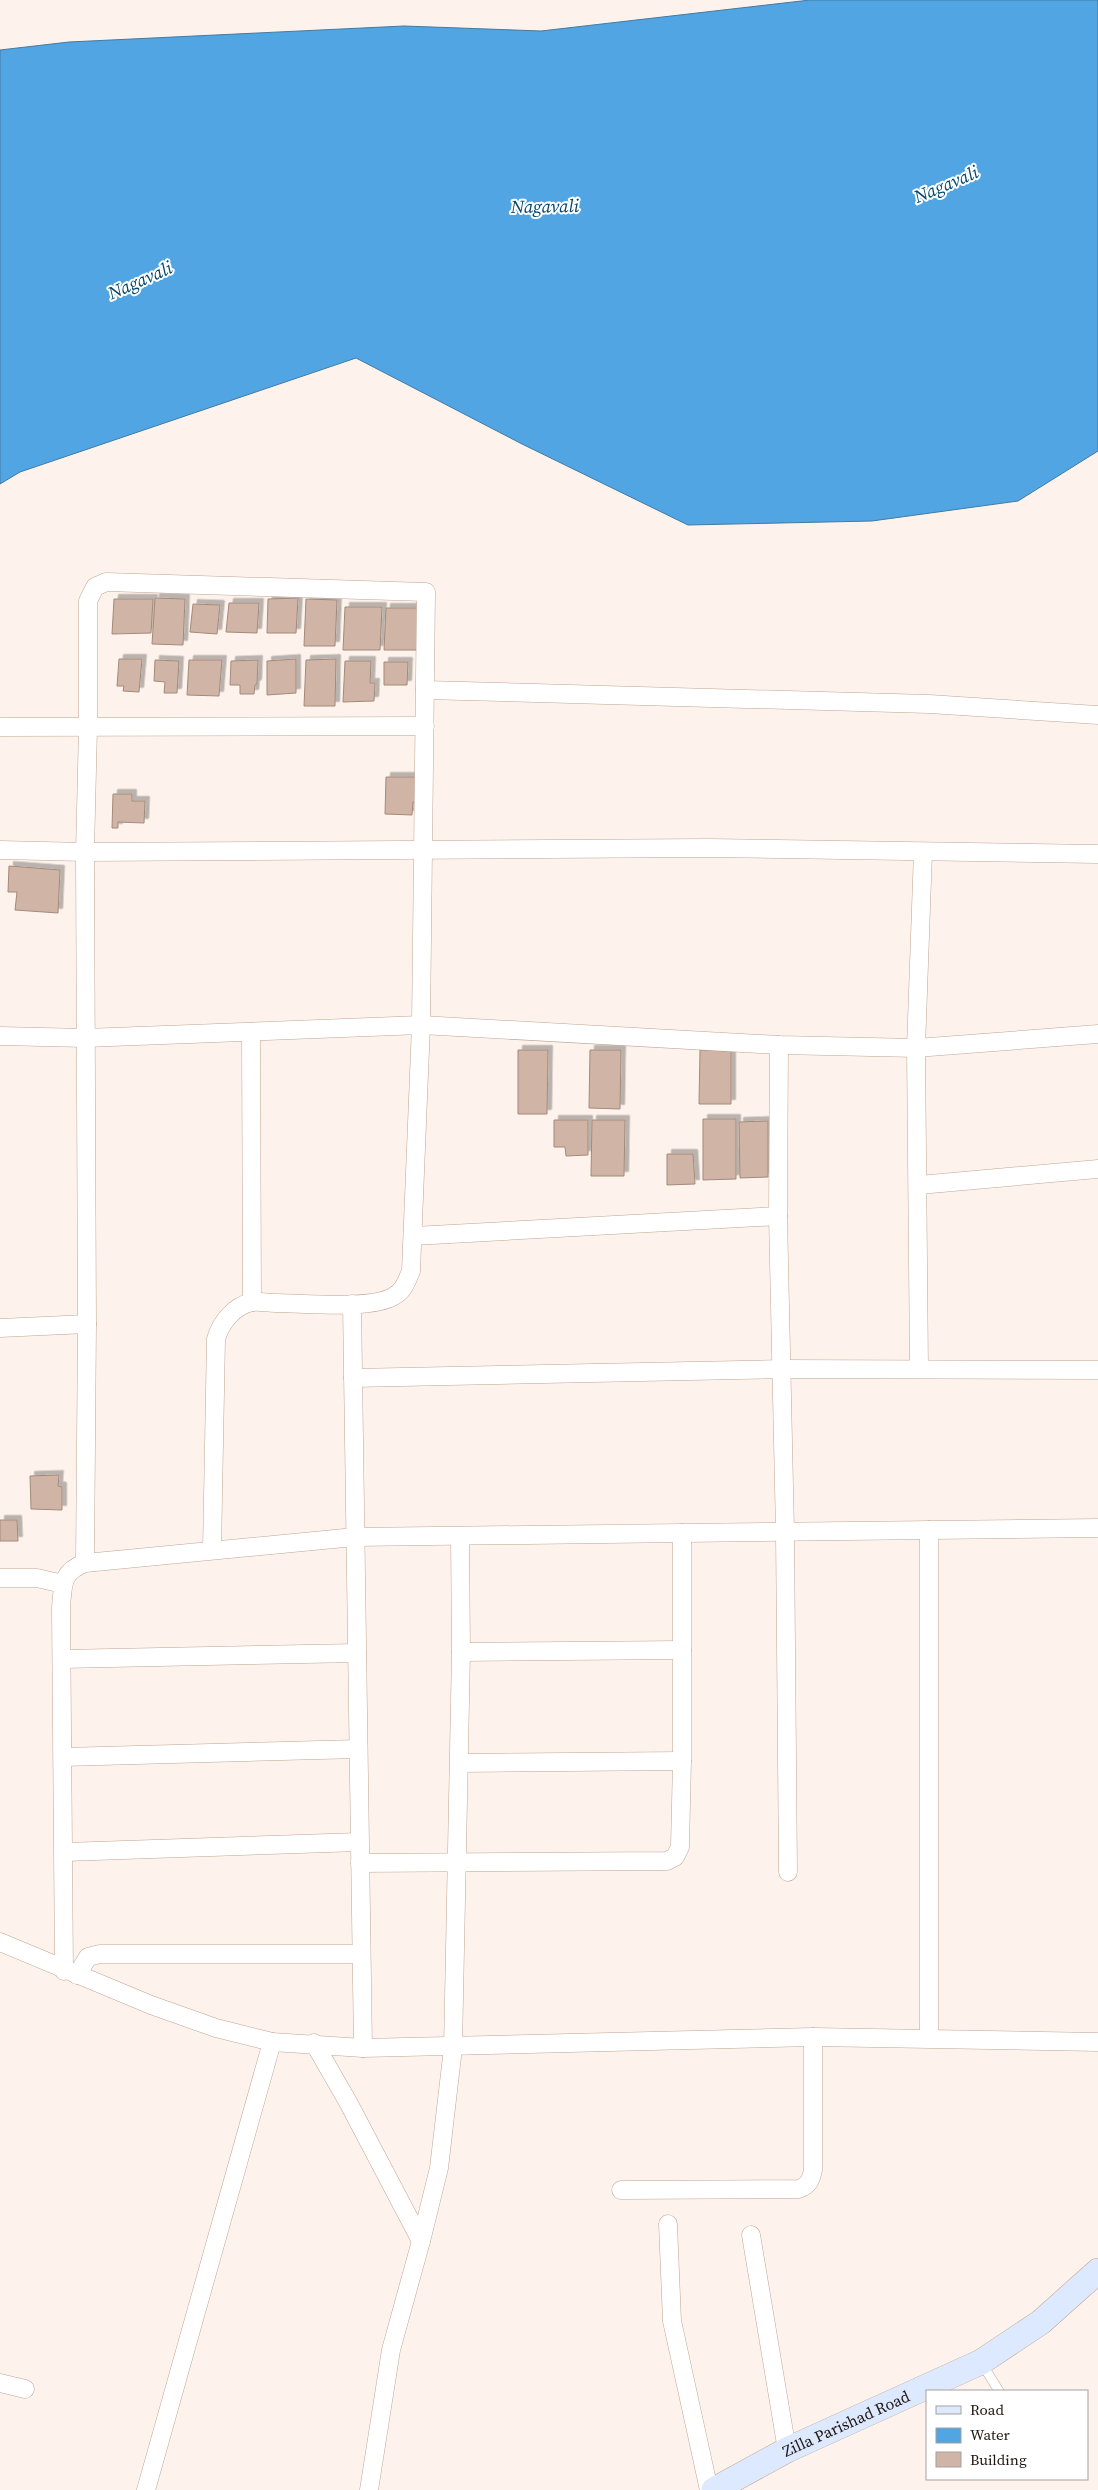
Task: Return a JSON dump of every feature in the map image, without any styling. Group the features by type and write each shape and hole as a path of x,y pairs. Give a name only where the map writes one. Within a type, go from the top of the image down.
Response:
{"main road":[{"name":"Zilla Parishad Road","path":"714,2490 787,2450 981,2362 1041,2322 1098,2271"}],"street":[{"path":"85,1563 87,1324 85,852 88,727 88,601 95,587 106,582 426,592 421,1025 414,1236 411,1271 405,1286 395,1296 379,1302 352,1304 252,1302 230,1314 220,1325 216,1339 212,1550"},
{"path":"425,690 929,704 1098,715"},
{"path":"0,727 424,726"},
{"path":"0,850 85,852 708,848 1098,854"},
{"path":"919,1369 916,1048 923,852"},
{"path":"0,1036 85,1038 421,1025 779,1045 916,1048 1098,1034"},
{"path":"251,1032 252,1302"},
{"path":"779,1045 778,1216 785,1532 788,1872"},
{"path":"918,1185 1098,1169"},
{"path":"414,1236 778,1216"},
{"path":"352,1304 363,2048"},
{"path":"0,1328 87,1324"},
{"path":"353,1378 782,1369 1098,1370"},
{"path":"70,1973 65,1852 62,1659 63,1584 67,1574 74,1567 85,1563 355,1537 1098,1528"},
{"path":"929,1530 929,2038"},
{"path":"360,1862 667,1861 675,1857 680,1846 682,1761 682,1533"},
{"path":"369,2490 391,2350 439,2168 453,2048 460,1763 460,1536"},
{"path":"0,1578 37,1578 63,1584"},
{"path":"461,1652 682,1650"},
{"path":"62,1659 357,1653"},
{"path":"63,1757 358,1749"},
{"path":"460,1763 682,1761"},
{"path":"65,1852 360,1842"},
{"path":"0,1942 70,1973 151,2005 216,2028 272,2042 314,2043 363,2048 453,2048 813,2037 1098,2042"},
{"path":"70,1973 88,1957 100,1954 361,1954"},
{"path":"621,2190 800,2189 806,2186 811,2180 813,2170 813,2037"},
{"path":"146,2490 272,2042"},
{"path":"314,2043 348,2102 421,2241"},
{"path":"668,2224 672,2321 709,2490"},
{"path":"751,2235 787,2450"},
{"path":"0,2383 25,2390"}],"lane":[{"path":"981,2362 998,2390"}],"water":[{"name":"Nagavali","path":"810,0 1098,0 1098,451 1018,501 872,521 688,525 522,444 356,358 20,472 0,484 0,50 69,42 404,26 541,31"}],"building":[{"path":"155,598 185,599 183,645 152,644"},
{"path":"298,598 296,633 267,633 268,599"},
{"path":"114,599 153,599 151,633 112,634"},
{"path":"306,599 337,600 335,646 304,646"},
{"path":"229,603 259,603 257,633 226,632"},
{"path":"193,604 220,605 217,634 190,632"},
{"path":"345,607 382,607 380,650 343,650"},
{"path":"386,608 419,608 418,650 384,650"},
{"path":"119,659 142,659 139,692 123,691 124,686 117,686"},
{"path":"296,659 296,693 267,695 267,661"},
{"path":"336,659 335,706 304,706 306,660"},
{"path":"155,660 179,661 177,693 164,693 165,682 154,681"},
{"path":"189,660 222,660 219,696 187,695"},
{"path":"258,660 257,684 255,685 254,694 240,694 240,685 230,685 231,661"},
{"path":"345,661 371,661 370,683 375,683 374,701 343,702"},
{"path":"384,662 408,662 407,685 384,685"},
{"path":"386,777 420,777 418,802 413,802 412,815 385,814"},
{"path":"113,794 132,794 132,801 145,801 144,823 118,822 118,828 112,828"},
{"path":"9,866 60,870 58,913 15,910 17,892 8,892"},
{"path":"518,1050 548,1050 547,1114 518,1114"},
{"path":"590,1050 621,1050 620,1109 589,1108"},
{"path":"700,1050 731,1051 731,1104 699,1104"},
{"path":"703,1119 736,1119 736,1179 703,1180"},
{"path":"554,1120 588,1120 588,1155 566,1156 565,1147 554,1147"},
{"path":"592,1120 625,1120 624,1176 591,1176"},
{"path":"768,1121 768,1177 740,1178 739,1122"},
{"path":"667,1154 693,1154 695,1184 667,1185"},
{"path":"59,1475 58,1486 62,1487 62,1510 31,1509 30,1476"},
{"path":"0,1520 17,1520 18,1541 0,1541"}]}
